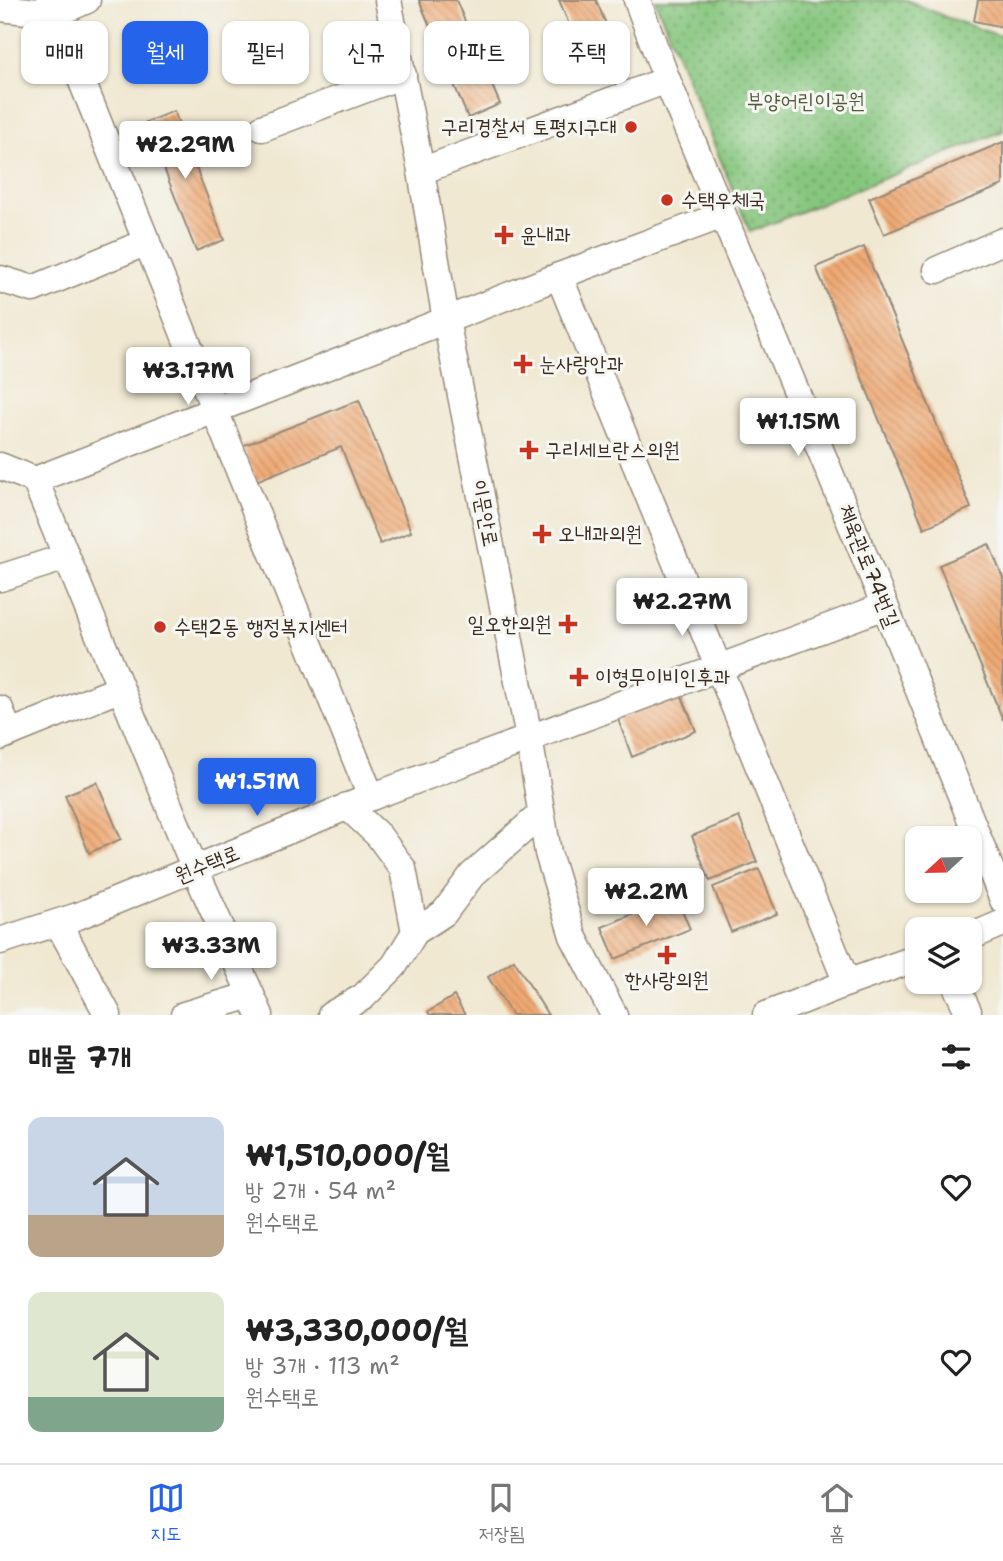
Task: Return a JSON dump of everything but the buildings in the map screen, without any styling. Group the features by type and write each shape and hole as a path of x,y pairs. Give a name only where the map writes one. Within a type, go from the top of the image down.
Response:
{"street":[{"path":"0,8 52,7 87,0"},
{"name":"이문안로","path":"388,0 392,21"},
{"name":"체육관로74번길","path":"637,0 667,80 886,606 1003,900"},
{"path":"52,7 215,410 359,802 402,869 415,932"},
{"path":"421,171 667,80"},
{"path":"262,128 379,84"},
{"name":"이문안로","path":"405,84 446,320 529,737 548,853 573,936 614,1015"},
{"path":"0,466 35,480 723,215"},
{"path":"937,270 1003,241"},
{"path":"0,279 33,289 146,242"},
{"path":"559,276 847,983"},
{"path":"35,480 119,689 256,1005 184,1015"},
{"path":"0,578 66,556"},
{"name":"원수택로","path":"0,941 58,923 529,737 886,606"},
{"path":"3,726 119,689"},
{"path":"331,1015 363,997 394,966 415,932 444,913 472,875 541,814"},
{"path":"58,923 108,1015"},
{"path":"982,932 1003,923"},
{"path":"766,1015 905,962"},
{"path":"960,994 968,1011"}],"green space":[{"name":"부양어린이공원","path":"655,0 907,0 1003,37 1003,131 750,232"}],"place":[{"name":"구리경찰서 토평지구대","path":"631,127"},
{"name":"수택우체국","path":"667,200"},
{"name":"윤내과","path":"504,235"},
{"name":"눈사랑안과","path":"523,364"},
{"name":"구리세브란스의원","path":"529,450"},
{"name":"오내과의원","path":"542,534"},
{"name":"일오한의원","path":"568,624"},
{"name":"수택2동 행정복지센터","path":"160,627"},
{"name":"이형무이비인후과","path":"579,677"},
{"name":"한사랑의원","path":"667,955"}]}
